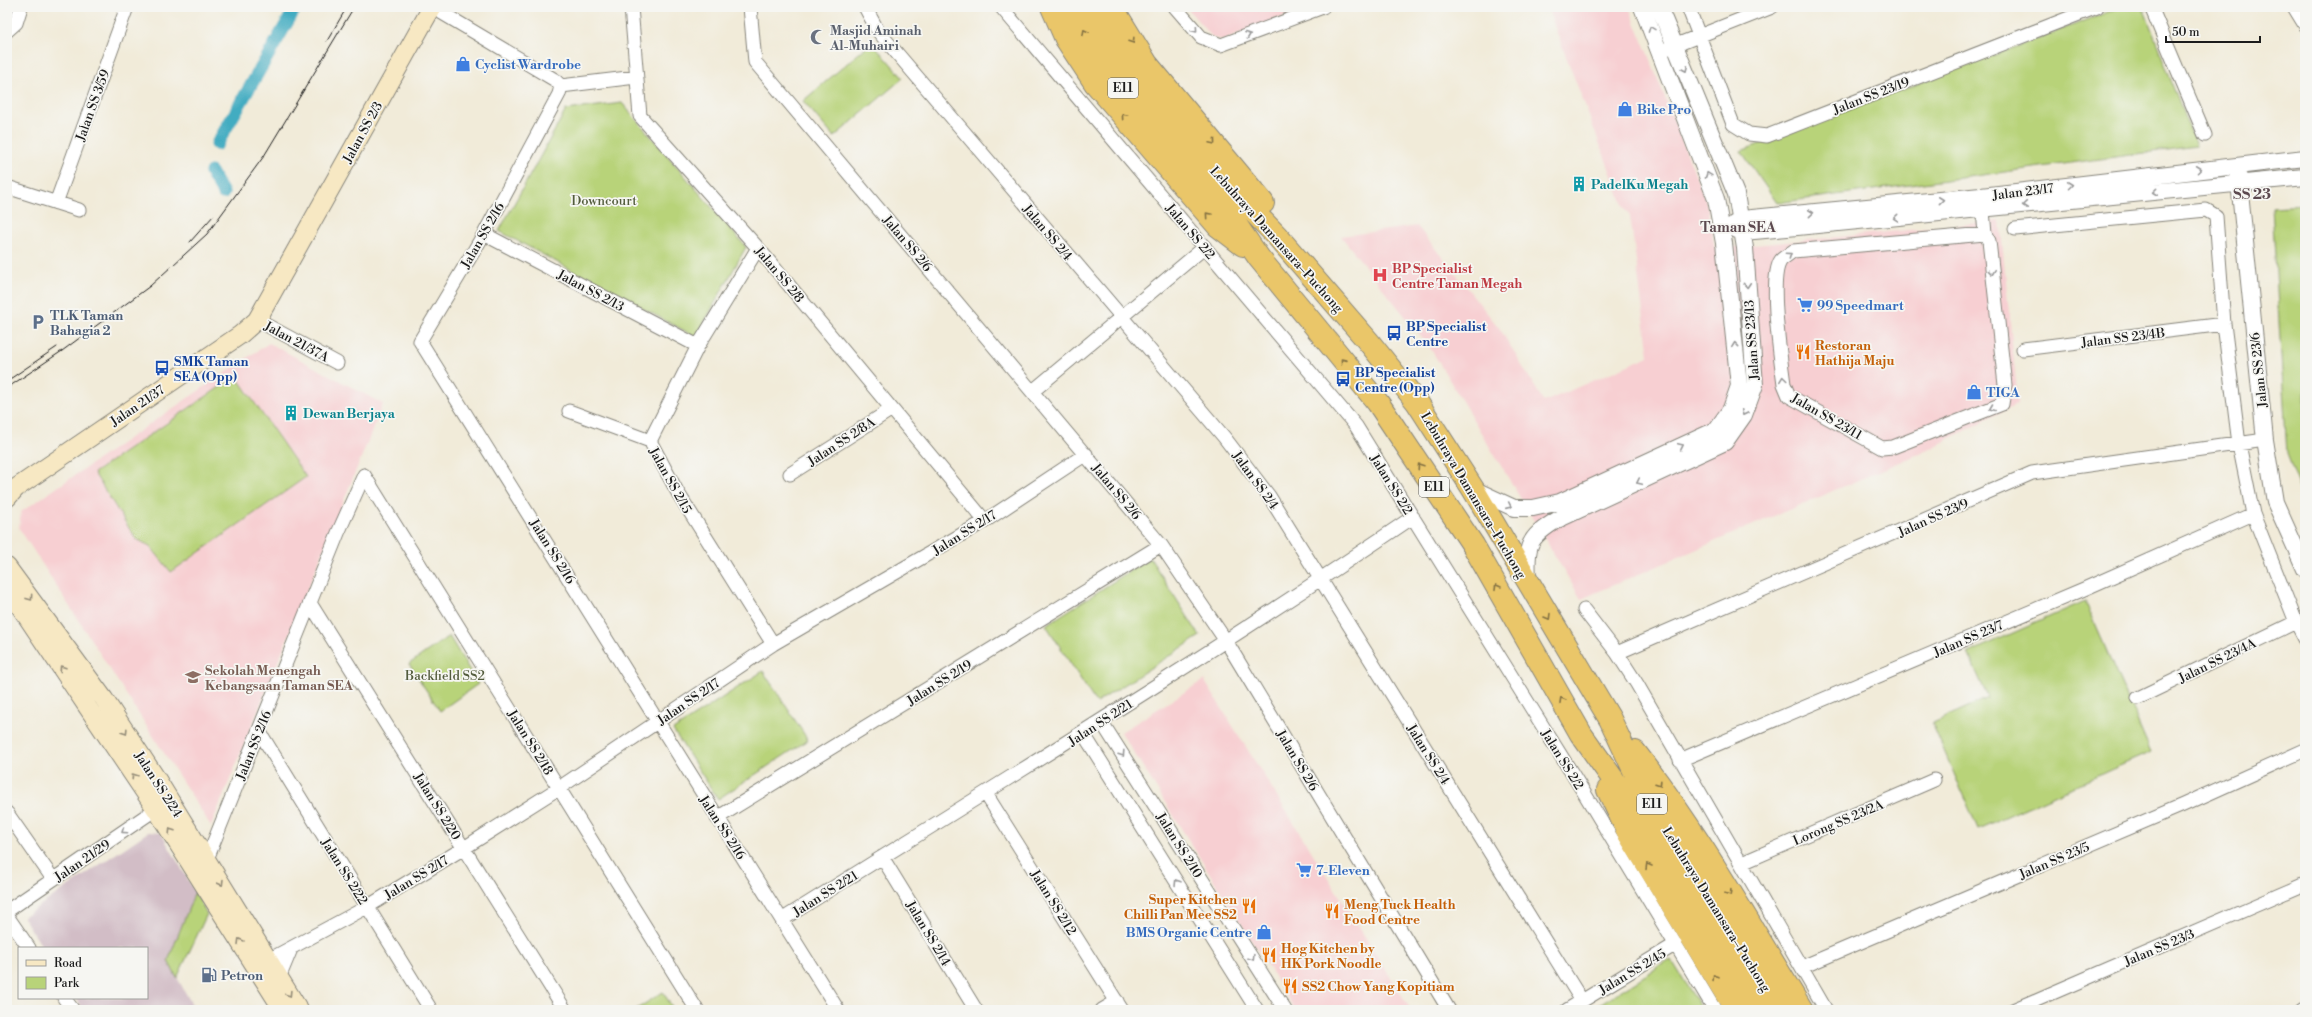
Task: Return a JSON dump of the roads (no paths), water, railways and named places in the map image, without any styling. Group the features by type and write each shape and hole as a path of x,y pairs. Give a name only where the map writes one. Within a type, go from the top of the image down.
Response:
{"highway":[{"path":"1052,7 1066,39 1095,83 1218,226 1260,258"},
{"name":"Lebuhraya Damansara–Puchong","path":"1072,7 1091,43 1132,102 1277,236 1368,341 1417,402 1473,489 1528,584 1610,719 1640,783 1693,888 1758,1010"},
{"name":"Lebuhraya Damansara–Puchong","path":"1090,7 1104,33 1260,258 1378,403 1473,545 1581,734 1693,888 1779,1010"},
{"path":"1112,7 1147,64 1261,199 1270,216 1277,236"},
{"path":"1610,719 1660,785 1802,1010"},
{"path":"1581,734 1630,834 1736,1010"}],"main road":[{"name":"Jalan SS 2/3","path":"292,258 432,7"},
{"name":"Jalan 21/37","path":"10,493 240,335 257,320 292,258"},
{"name":"Jalan SS 2/24","path":"7,567 104,699 207,859 262,964 277,1008"},
{"name":"Jalan SS 2/24","path":"7,586 262,964 279,978 299,1010"},
{"path":"156,778 160,800 156,808"}],"street":[{"path":"7,31 16,23 21,7"},
{"name":"Jalan SS 3/59","path":"56,203 127,7"},
{"path":"432,7 555,80 561,86 636,77"},
{"name":"Jalan SS 2/8","path":"630,7 640,116 758,248 985,521"},
{"name":"Jalan SS 2/6","path":"750,7 755,62 1162,545 1226,641 1449,1010"},
{"name":"Jalan SS 2/4","path":"865,7 878,31 1121,318 1224,437 1270,496 1582,1001"},
{"name":"Jalan SS 2/2","path":"1000,7 1356,426 1676,944 1715,1010"},
{"path":"1175,7 1201,37 1221,45 1323,7"},
{"name":"Jalan SS 23/13","path":"1473,489 1514,508 1533,508 1560,502 1716,430 1731,409 1739,386 1720,212 1694,136 1642,7"},
{"name":"Jalan SS 23/13","path":"1528,584 1529,545 1540,530 1557,520 1725,442 1744,415 1755,385 1745,259 1739,226 1736,194 1659,7"},
{"name":"Jalan SS 23/19","path":"1688,7 1733,124 1749,134 1767,136 2097,7"},
{"path":"1660,51 1772,7"},
{"path":"2151,7 2205,135"},
{"path":"2294,7 2305,25"},
{"name":"Jalan SS 2/16","path":"561,86 559,94 484,234 420,341 717,818 783,919 838,1010"},
{"name":"Jalan 23/17","path":"1982,203 2237,164 2305,158"},
{"name":"Jalan SS 23/6","path":"2237,164 2265,440 2275,502 2305,569"},
{"name":"Jalan 23/17","path":"1739,226 1982,203 2305,177"},
{"path":"10,190 79,210"},
{"path":"1736,194 1774,223 1745,259"},
{"name":"Jalan SS 23/11","path":"1982,203 1985,234 1989,241 2005,385 2002,404 1893,447 1882,448 1789,396 1784,384 1775,288 1777,271 1781,260 1793,251 1985,234"},
{"path":"2015,229 2206,210 2212,212 2216,216 2224,324 2239,444 2254,514 2296,622 2305,639"},
{"path":"1720,212 1739,226 1724,243"},
{"name":"Jalan SS 2/13","path":"484,234 698,346"},
{"name":"Jalan SS 2/15","path":"758,248 698,346 650,441 678,493 773,644"},
{"path":"1033,391 1205,248"},
{"name":"Jalan 21/37A","path":"257,320 336,363"},
{"name":"Jalan SS 23/4B","path":"2023,349 2224,324"},
{"name":"Jalan SS 2/8A","path":"790,474 892,409"},
{"path":"569,411 650,441"},
{"name":"Jalan SS 23/9","path":"1617,652 2032,474 2265,440"},
{"name":"Jalan SS 2/17","path":"262,964 367,907 464,848 559,788 773,644 985,521 1086,454"},
{"name":"Jalan SS 2/16","path":"207,859 338,533 364,475"},
{"name":"Jalan SS 2/18","path":"364,475 698,1010"},
{"name":"Jalan SS 23/7","path":"1680,760 2084,589 2254,514"},
{"name":"Jalan SS 2/21","path":"783,919 1083,734 1321,580 1413,518"},
{"name":"Jalan SS 2/19","path":"717,818 1162,545"},
{"name":"Jalan SS 2/20","path":"310,603 565,1010"},
{"path":"1584,610 1617,652 1826,1010"},
{"name":"Jalan SS 23/4A","path":"2138,698 2296,622"},
{"name":"Jalan SS 2/10","path":"1101,721 1285,1010"},
{"name":"Jalan SS 2/22","path":"259,731 431,1010"},
{"name":"Jalan SS 2/10","path":"1083,734 1257,1010"},
{"name":"Jalan SS 23/5","path":"1802,967 2183,805 2305,750"},
{"name":"Lorong SS 23/2A","path":"1742,864 1934,780"},
{"name":"Jalan SS 2/12","path":"986,794 1119,1006"},
{"name":"Jalan 21/29","path":"7,911 156,808"},
{"path":"7,813 53,879"},
{"name":"Jalan SS 2/14","path":"882,857 976,1010"},
{"name":"Jalan SS 23/3","path":"2013,1010 2305,884"},
{"path":"7,916 28,947"},
{"name":"Jalan SS 2/45","path":"1567,1010 1676,944"},
{"path":"279,978 291,949"},
{"path":"65,999 73,1010"},
{"path":"1102,1010 1119,1006"}],"waterway":[{"path":"217,144 296,7"},
{"path":"211,172 223,193"}],"tram line":[{"path":"327,41 347,7"},
{"path":"7,388 62,351 150,286 207,234 264,156 354,7"},
{"path":"190,242 214,215"},
{"path":"7,381 57,347"}],"place":[{"name":"Masjid Aminah Al-Muhairi","path":"818,37"},
{"name":"Cyclist Wardrobe","path":"463,64"},
{"name":"Bike Pro","path":"1625,109"},
{"name":"PadelKu Megah","path":"1579,184"},
{"name":"BP Specialist Centre Taman Megah","path":"1380,275"},
{"name":"99 Speedmart","path":"1805,305"},
{"name":"TLK Taman Bahagia 2","path":"38,322"},
{"name":"BP Specialist Centre","path":"1394,333"},
{"name":"Restoran Hathija Maju","path":"1803,352"},
{"name":"SMK Taman SEA (Opp)","path":"162,368"},
{"name":"BP Specialist Centre (Opp)","path":"1343,379"},
{"name":"TIGA","path":"1974,392"},
{"name":"Dewan Berjaya","path":"291,413"},
{"name":"Sekolah Menengah Kebangsaan Taman SEA","path":"193,677"},
{"name":"7-Eleven","path":"1304,870"},
{"name":"Super Kitchen Chilli Pan Mee SS2","path":"1249,906"},
{"name":"Meng Tuck Health Food Centre","path":"1332,911"},
{"name":"BMS Organic Centre","path":"1264,932"},
{"name":"Hog Kitchen by HK Pork Noodle","path":"1269,955"},
{"name":"Petron","path":"209,975"},
{"name":"SS2 Chow Yang Kopitiam","path":"1290,986"}],"district":[{"name":"SS 23","path":"2252,194"},
{"name":"Taman SEA","path":"1738,227"}],"park label":[{"name":"Downcourt","path":"604,200"},
{"name":"Backfield SS2","path":"445,675"}]}
